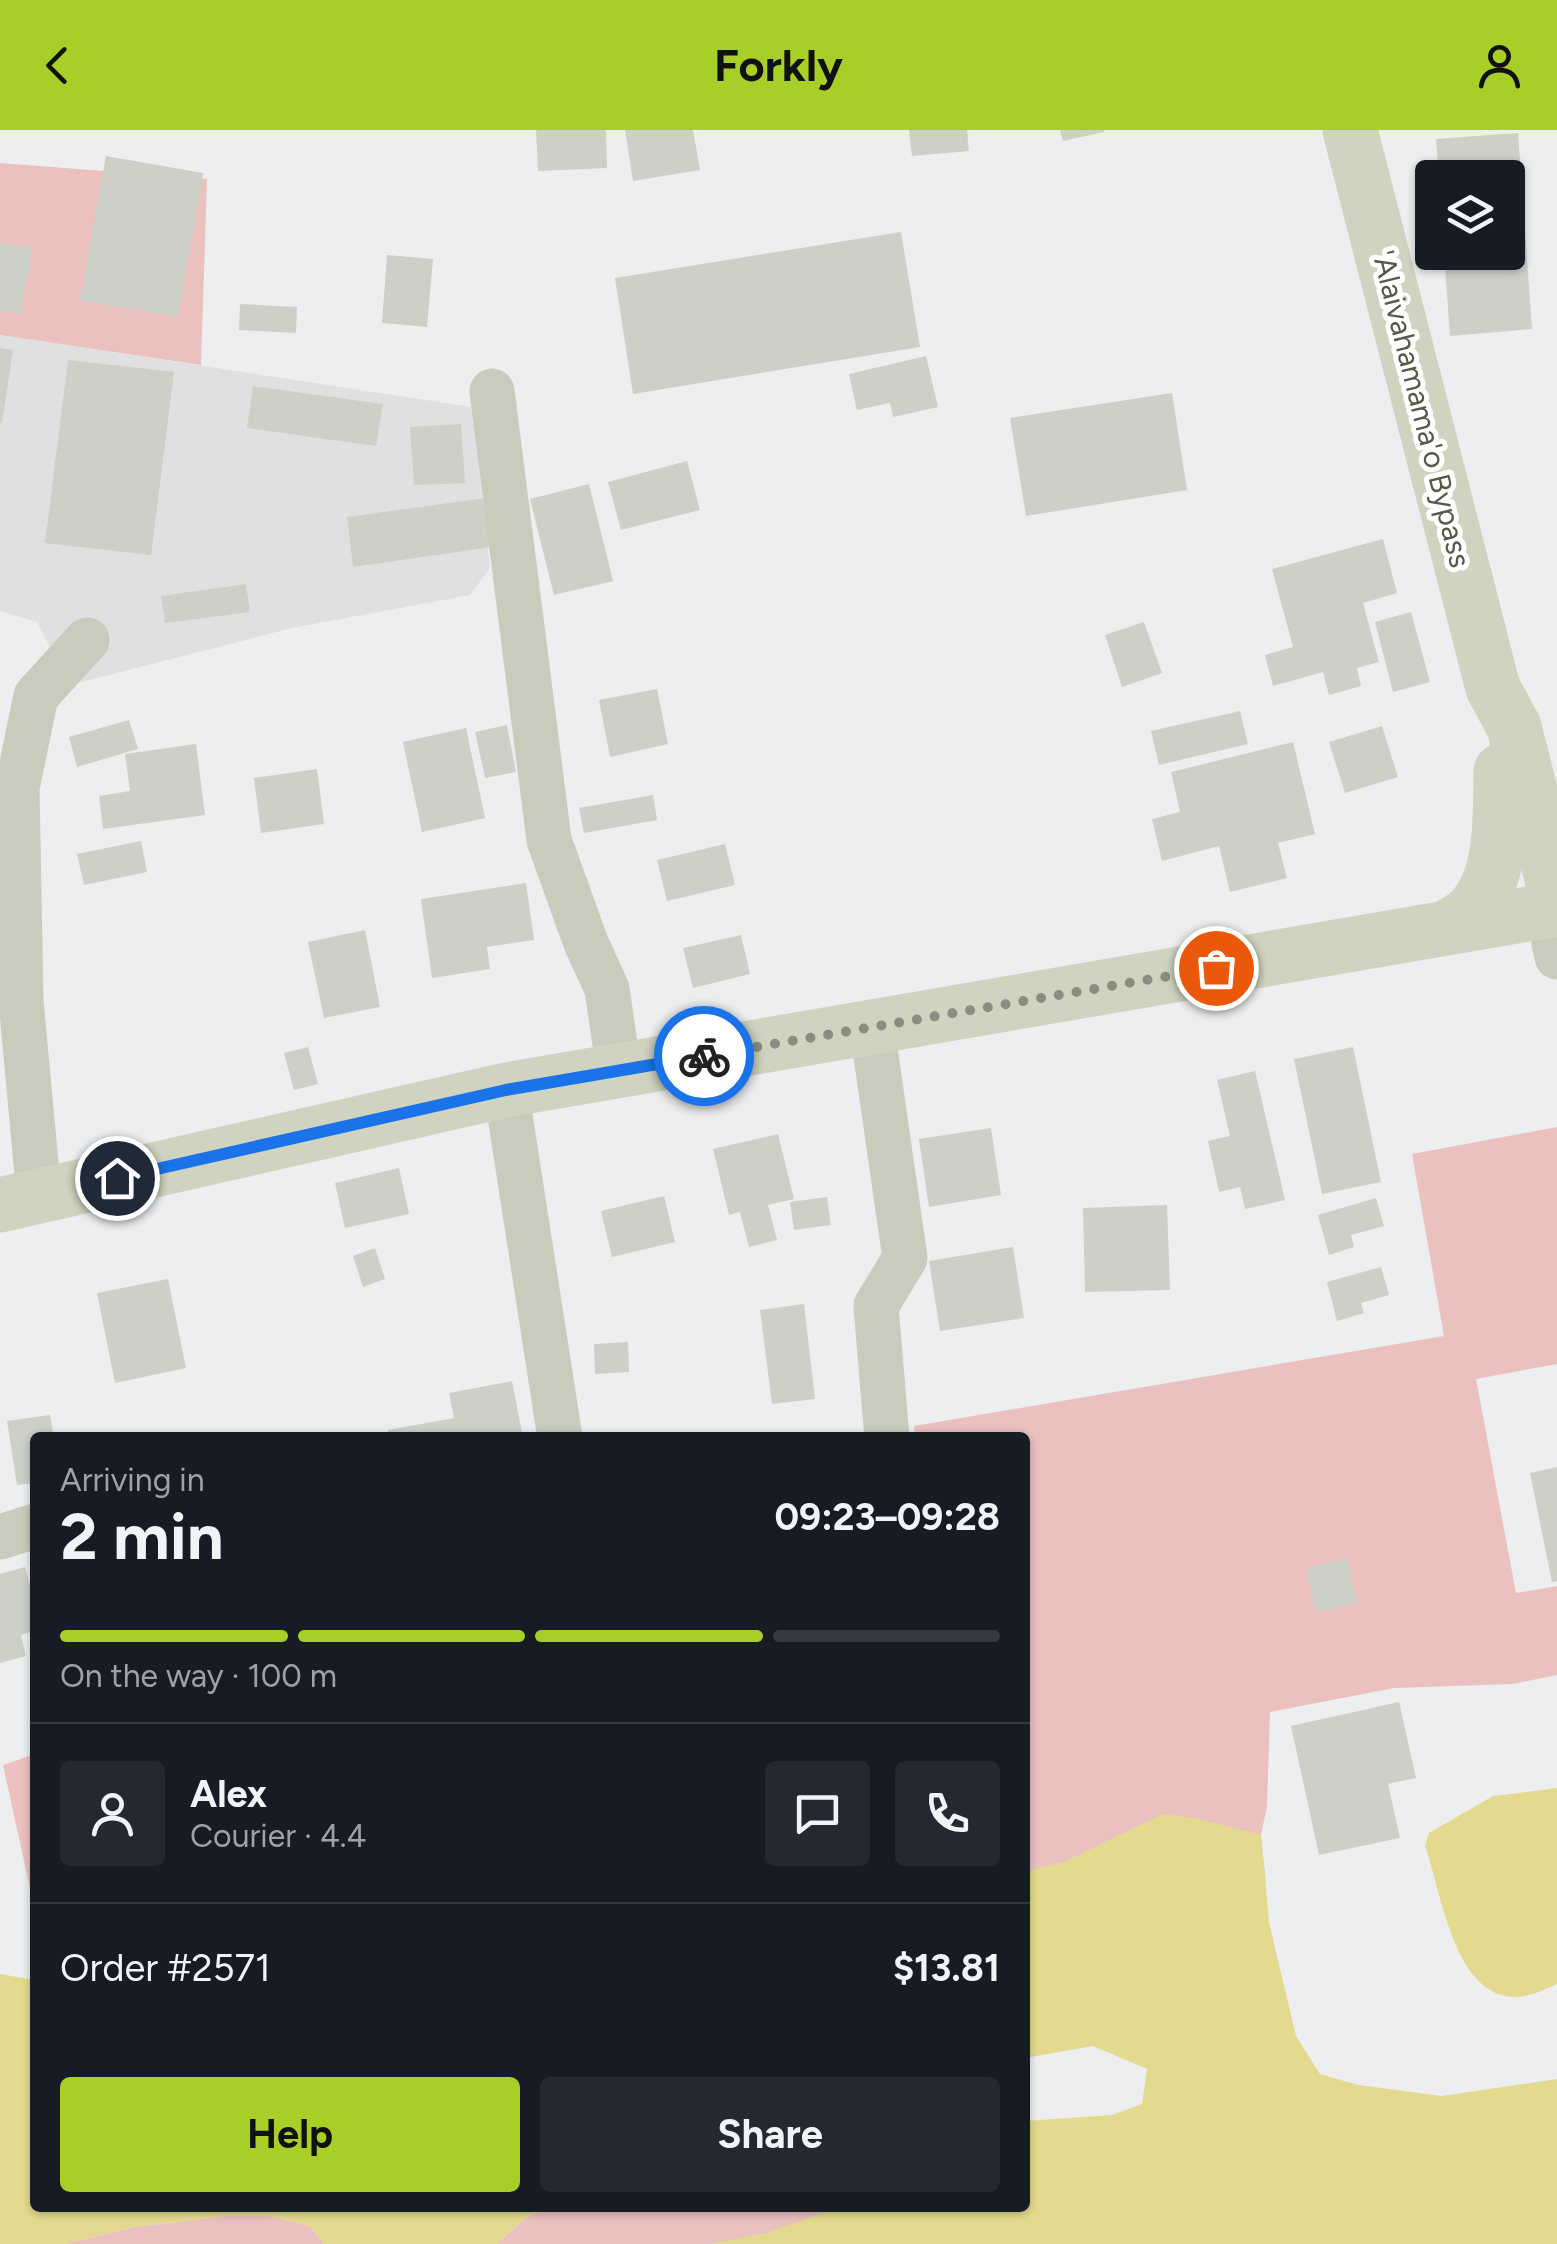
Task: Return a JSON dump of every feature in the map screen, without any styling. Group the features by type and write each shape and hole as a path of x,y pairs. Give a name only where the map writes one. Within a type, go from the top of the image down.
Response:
{"main road":[{"name":"'Alaivahamama'o Bypass","path":"1350,130 1493,688 1493,732 1501,771 1552,924"},
{"name":"'Alaivahamama'o Bypass","path":"1493,688 1514,726 1552,924"},
{"path":"1446,928 1470,913 1483,896 1492,871 1501,771"},
{"path":"20,1201 506,1090 1446,928 1552,924"}],"street":[{"path":"492,391 550,840 586,942 608,989 619,1071"},
{"path":"20,1201 17,788 36,696 87,640"},
{"path":"872,1028 904,1258 876,1306 886,1432"},
{"path":"506,1090 559,1432"},
{"path":"0,1537 30,1528"}],"shaded area":[{"path":"0,163 207,179 201,365 0,335"},
{"path":"0,335 472,407 490,568 470,595 292,628 70,685 37,622 0,611"},
{"path":"1557,1127 1557,1364 1476,1379 1516,1593 1557,1586 1557,1675 1513,1684 1394,1688 1270,1712 1267,1806 1261,1835 1266,1884 1030,1915 1030,1432 915,1432 914,1426 1444,1336 1412,1154"},
{"path":"30,1756 30,1888 3,1765"},
{"path":"1557,1788 1557,1984 1513,1997 1493,1991 1476,1978 1463,1960 1452,1937 1425,1846 1429,1833 1493,1796"},
{"path":"1163,1814 1261,1835 1269,1922 1296,2036 1320,2074 1358,2085 1442,2096 1557,2079 1557,2244 709,2244 766,2233 826,2212 1030,2212 1030,2121 1112,2115 1142,2104 1147,2069 1093,2046 1030,2057 1030,1871 1066,1861"},
{"path":"0,1974 30,1979 30,2212 538,2212 524,2219 497,2244 324,2244 310,2226 269,2216 225,2216 135,2227 64,2244 0,2244"},
{"path":"538,2212 867,2212 914,2244 497,2244 524,2219"},
{"path":"225,2216 269,2216 310,2226 324,2244 64,2244 135,2227"}],"building":[{"path":"536,130 606,130 607,168 538,171"},
{"path":"625,130 693,130 700,170 633,181"},
{"path":"909,130 967,130 969,151 912,156"},
{"path":"1060,130 1104,130 1104,132 1063,141"},
{"path":"1518,133 1520,160 1438,160 1436,139"},
{"path":"106,156 203,173 178,317 80,300"},
{"path":"1525,231 1532,329 1450,336 1445,270 1525,270"},
{"path":"901,232 920,347 633,394 615,278"},
{"path":"0,243 32,248 21,314 0,310"},
{"path":"387,255 433,259 427,327 382,323"},
{"path":"240,304 297,307 296,333 239,330"},
{"path":"0,348 13,350 2,423 0,423"},
{"path":"926,356 938,407 893,417 890,403 857,410 849,374"},
{"path":"68,360 174,372 151,555 45,543"},
{"path":"253,386 383,404 376,446 247,428"},
{"path":"1172,393 1187,490 1026,516 1010,418"},
{"path":"461,424 465,483 414,485 410,427"},
{"path":"687,461 700,510 621,530 608,482"},
{"path":"589,484 613,581 554,595 530,499"},
{"path":"486,498 492,547 353,567 347,517"},
{"path":"1383,539 1397,593 1363,603 1379,662 1357,668 1361,686 1329,695 1323,672 1273,686 1265,655 1293,647 1272,569"},
{"path":"246,584 250,612 165,623 161,596"},
{"path":"1411,612 1430,682 1393,692 1375,622"},
{"path":"1144,622 1162,673 1122,687 1105,635"},
{"path":"657,689 668,744 610,757 599,700"},
{"path":"1240,711 1248,744 1159,765 1151,731"},
{"path":"129,720 138,749 77,767 69,737"},
{"path":"507,725 516,772 485,778 475,732"},
{"path":"1382,726 1398,777 1345,793 1329,742"},
{"path":"466,728 485,818 422,832 403,742"},
{"path":"1293,742 1315,834 1278,843 1287,878 1230,892 1219,846 1162,861 1152,819 1180,812 1171,772"},
{"path":"196,744 205,815 103,829 99,796 130,791 125,754"},
{"path":"317,769 324,824 261,833 254,778"},
{"path":"653,795 657,820 584,833 579,808"},
{"path":"141,841 147,872 84,885 77,854"},
{"path":"725,844 735,885 667,901 657,860"},
{"path":"526,883 534,940 487,947 490,969 432,978 421,899"},
{"path":"365,930 380,1007 324,1018 308,942"},
{"path":"741,935 750,974 693,988 683,948"},
{"path":"308,1047 318,1084 294,1090 284,1053"},
{"path":"1353,1047 1381,1182 1322,1194 1294,1059"},
{"path":"1255,1071 1285,1200 1245,1209 1240,1187 1219,1192 1208,1141 1230,1136 1217,1080"},
{"path":"991,1128 1001,1195 929,1207 919,1139"},
{"path":"778,1134 794,1199 768,1205 777,1240 749,1247 740,1212 729,1215 713,1149"},
{"path":"399,1168 409,1214 345,1228 335,1183"},
{"path":"664,1196 675,1242 612,1257 601,1211"},
{"path":"827,1197 831,1225 794,1230 790,1202"},
{"path":"1376,1198 1384,1226 1351,1235 1354,1247 1329,1255 1318,1215"},
{"path":"1167,1205 1170,1290 1085,1292 1083,1208"},
{"path":"1013,1247 1024,1318 940,1331 929,1261"},
{"path":"375,1248 385,1279 363,1287 353,1256"},
{"path":"1381,1267 1389,1295 1361,1303 1364,1313 1337,1321 1327,1282"},
{"path":"168,1279 186,1368 115,1383 97,1293"},
{"path":"804,1304 815,1399 772,1404 760,1310"},
{"path":"628,1342 629,1372 595,1374 594,1344"},
{"path":"512,1381 522,1432 388,1432 454,1418 449,1393"},
{"path":"50,1415 53,1432 30,1432 30,1484 17,1485 7,1421"},
{"path":"1557,1467 1557,1581 1552,1582 1530,1473"},
{"path":"1347,1559 1357,1603 1316,1612 1306,1568"},
{"path":"25,1567 30,1585 30,1632 21,1635 26,1656 0,1663 0,1574"},
{"path":"1399,1702 1416,1778 1388,1784 1400,1838 1319,1855 1291,1726"}],"way so far":[{"path":"704,1056 1216,968"}],"route":[{"path":"117,1178 506,1090 704,1056"}]}
